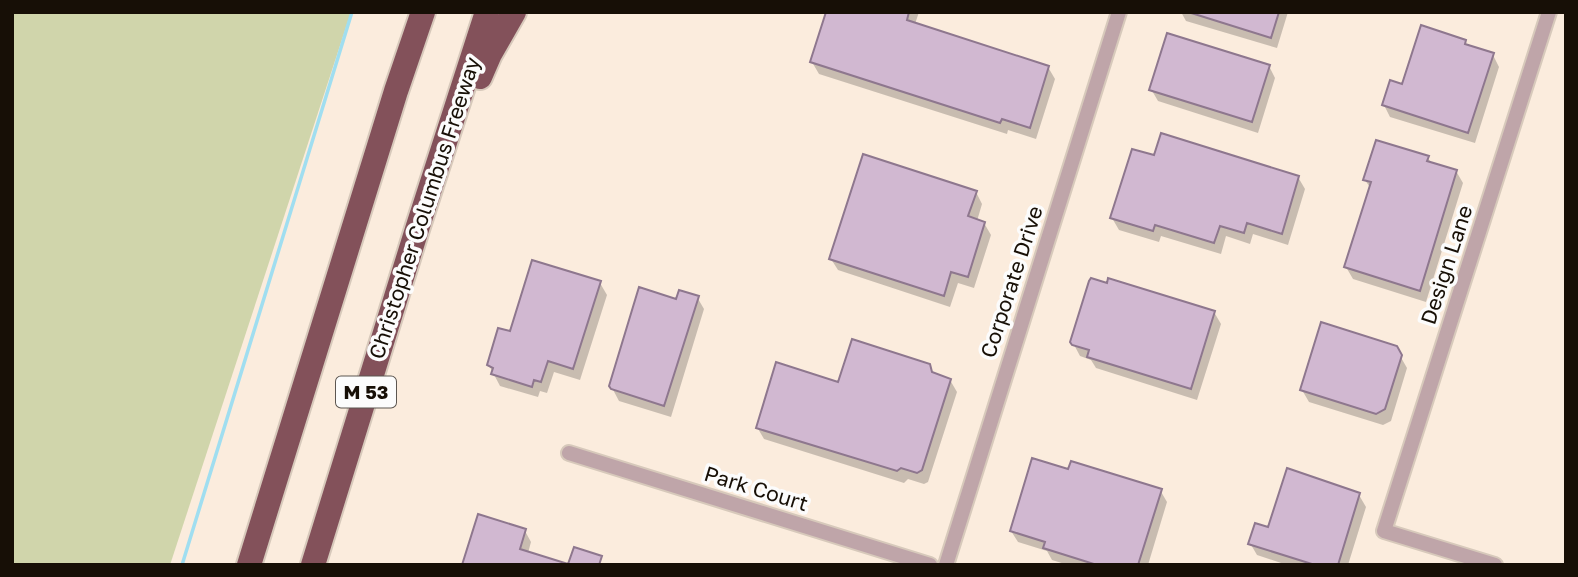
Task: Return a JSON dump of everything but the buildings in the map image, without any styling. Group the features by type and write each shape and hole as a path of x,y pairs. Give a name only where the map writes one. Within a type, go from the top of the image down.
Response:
{"highway":[{"path":"396,91 415,12"},
{"name":"M 53","path":"250,565 396,91 423,12"},
{"name":"Christopher Columbus Freeway","path":"313,565 487,12"},
{"path":"418,226 490,54 514,12"}],"street":[{"name":"Corporate Drive","path":"946,565 1119,12"},
{"name":"Design Lane","path":"1495,565 1384,531 1549,12"},
{"name":"Park Court","path":"569,453 930,565"}],"green space":[{"path":"12,12 351,12 170,565 12,565"}],"waterway":[{"path":"182,565 352,12"}]}
